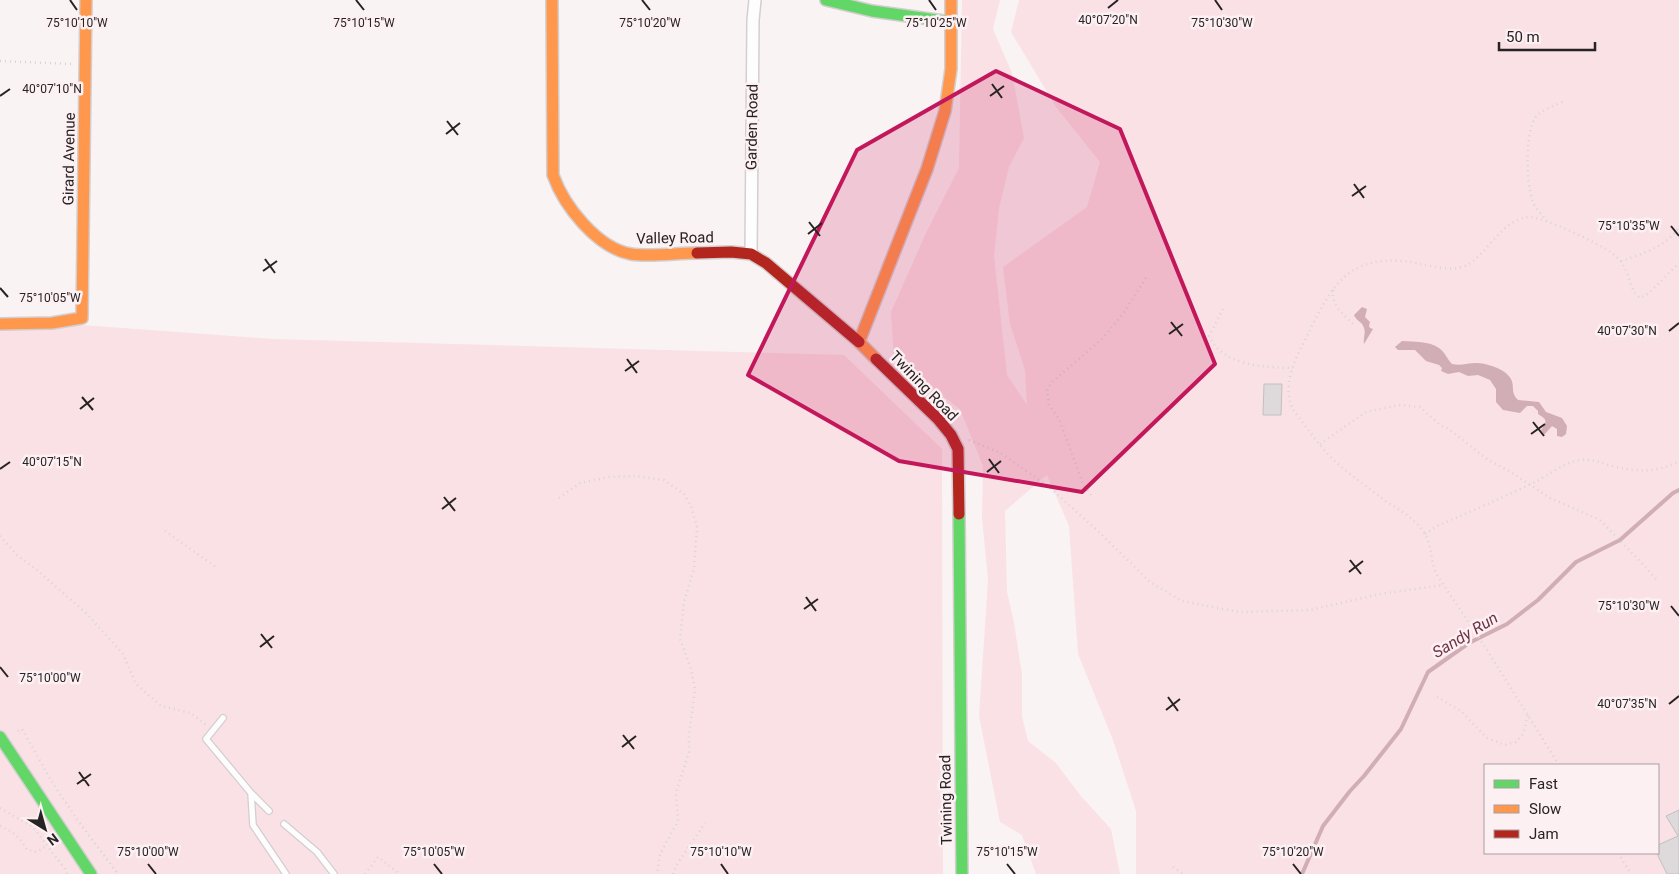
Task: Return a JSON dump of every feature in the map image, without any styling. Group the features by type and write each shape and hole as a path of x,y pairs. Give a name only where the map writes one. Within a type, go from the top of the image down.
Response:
{"street":[{"name":"Girard Avenue","path":"0,324 52,323 82,318 86,0"},
{"name":"Valley Road","path":"552,0 553,175 558,189 588,230 614,249 632,254 731,252 751,254 766,263 859,342"},
{"name":"Garden Road","path":"751,254 753,20 755,0"},
{"path":"826,0 885,13 952,22"},
{"path":"859,342 927,169 945,111 951,69 952,0"},
{"name":"Twining Road","path":"859,342 938,419 951,435 958,448 962,874"},
{"path":"0,737 91,874"}],"lane":[{"path":"223,718 206,739 251,793 269,811"},
{"path":"251,793 253,825 286,874"},
{"path":"284,824 317,852 334,874"}],"path":[{"path":"0,61 85,64"},
{"path":"1548,221 1537,208 1531,195 1528,146 1531,126 1536,116 1565,101"},
{"path":"1558,764 1434,569 1432,550 1425,534 1407,514 1338,464 1320,444 1290,404 1289,384 1300,348 1334,286 1344,275 1354,269 1384,260 1396,260 1440,268 1457,268 1476,259 1502,231 1517,221 1531,217 1548,221 1614,254 1621,261 1636,295 1640,298 1650,293 1679,263"},
{"path":"1621,261 1655,248 1669,238 1679,227"},
{"path":"1090,495 1083,484 1060,419 1049,405 1047,390 1052,382 1102,339 1123,314 1146,278"},
{"path":"1334,286 1332,293 1335,302 1341,313 1354,325"},
{"path":"1223,309 1210,336 1216,348 1239,361 1255,366 1293,368"},
{"path":"1320,444 1366,412 1399,405 1416,406 1423,409 1440,426 1450,430 1476,452 1550,498 1600,520 1658,581"},
{"path":"951,435 976,442 1001,453 1044,484 1100,533 1150,582 1182,601 1239,612 1310,610 1380,594 1444,585"},
{"path":"1425,534 1437,526 1530,485 1563,466 1584,460 1640,472 1664,468 1679,461"},
{"path":"559,498 580,483 608,477 636,476 664,480 684,494 691,506 697,527 694,569 684,602 680,639 691,669 695,689 689,735 689,752 676,793 678,821 660,854 657,874"},
{"path":"165,531 216,567"},
{"path":"0,536 17,555 87,614 123,654 136,684 161,706 191,712 213,730"},
{"path":"1437,697 1461,711 1487,738 1505,745 1516,742 1523,734 1528,715"},
{"path":"18,731 22,729 52,782 118,874"},
{"path":"0,808 32,827 66,869 67,874"},
{"path":"673,874 676,866 704,823"},
{"path":"0,826 15,834 27,850 37,852 47,845"},
{"path":"1619,854 1631,874"},
{"path":"365,874 378,857 400,874"},
{"path":"1173,867 1184,874"}],"highlighted area":[{"path":"996,71 1120,129 1215,364 1082,492 899,461 748,375 857,150"}],"shaded area":[{"path":"962,0 1000,0 993,29 1012,73 1024,138 1009,167 999,208 994,256 1007,375 1027,405 1025,370 1010,324 1003,267 1087,207 1100,162 1056,107 1011,32 1019,0 1679,0 1679,874 1136,874 1136,811 1113,740 1078,654 1069,526 1047,475 1005,511 1007,592 1022,675 1022,716 1028,741 1056,763 1081,796 1111,829 1120,874 1036,874 1022,835 1000,822 979,716 988,580 982,518 983,466 960,409 894,359 891,312 926,233 959,168"},
{"path":"1362,307 1367,309 1365,317 1370,322 1370,328 1373,329 1364,344 1364,328 1354,315"},
{"path":"0,319 274,339 844,355 942,449 943,874 0,874"},
{"path":"1402,341 1431,344 1443,351 1452,364 1480,363 1490,365 1505,372 1511,379 1513,392 1518,400 1539,402 1546,412 1562,418 1567,426 1566,434 1562,437 1557,436 1557,429 1552,426 1544,435 1541,430 1545,420 1533,406 1527,406 1520,413 1503,410 1496,402 1496,389 1490,380 1478,375 1468,376 1459,372 1448,374 1441,371 1442,368 1439,365 1426,361 1415,350 1398,350 1395,347"}],"building":[{"path":"1264,384 1282,384 1281,415 1263,415"},
{"path":"1679,810 1679,874 1667,874 1658,856 1659,845 1678,836 1666,816"}],"waterway":[{"name":"Sandy Run","path":"1302,874 1323,826 1401,729 1428,672 1469,643 1507,624 1538,600 1576,562 1620,540 1673,493 1679,490"}],"traffic: fast":[{"path":"826,0 872,11 951,22"},
{"path":"959,514 962,874"},
{"path":"0,737 91,874"}],"traffic: slow":[{"path":"0,324 52,323 82,318 86,0"},
{"path":"552,0 553,175 565,200 594,235 618,250 631,254 646,255 697,253"},
{"path":"876,359 859,342 927,169 945,111 951,69 951,0"}],"traffic: jam":[{"path":"697,253 731,252 751,254 766,263 859,342"},
{"path":"876,359 938,419 951,435 958,449 959,514"}]}
